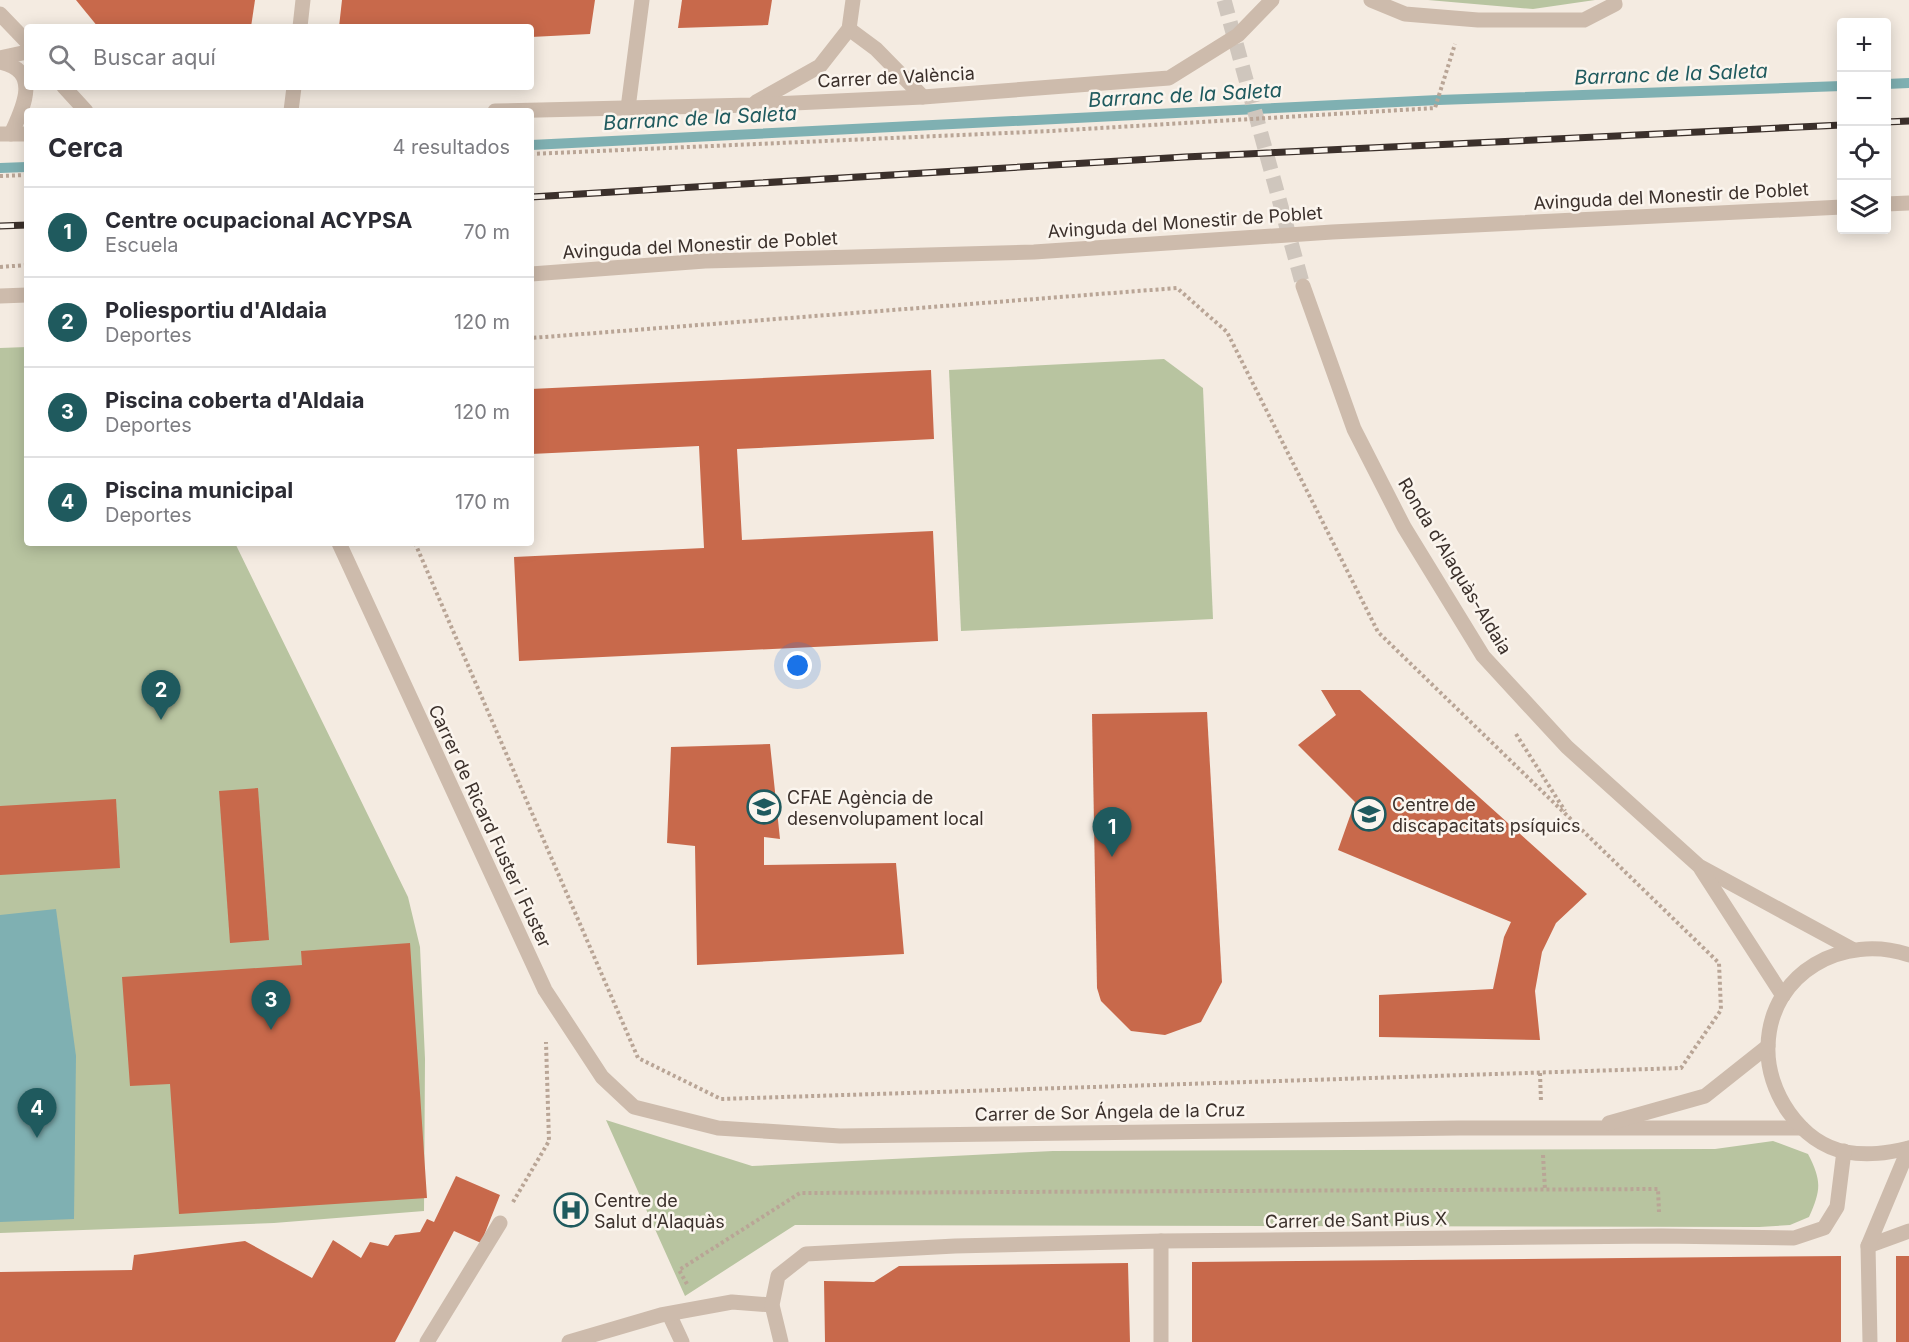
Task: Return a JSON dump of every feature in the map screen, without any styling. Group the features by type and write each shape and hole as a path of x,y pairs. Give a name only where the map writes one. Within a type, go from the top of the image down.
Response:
{"street":[{"path":"300,24 303,0"},
{"path":"628,108 642,0"},
{"path":"752,105 820,66 849,29 854,0"},
{"name":"Carrer de València","path":"534,110 752,105 923,97 1169,78 1238,35 1272,0"},
{"path":"1375,1 1406,14 1462,18 1584,20 1615,4 1614,0"},
{"path":"0,14 24,39"},
{"path":"849,29 876,49 923,97"},
{"path":"0,60 24,53"},
{"path":"0,60 24,74"},
{"path":"13,134 25,103 27,90"},
{"path":"67,90 83,108"},
{"path":"291,108 294,90"},
{"path":"1891,204 1909,203"},
{"name":"Avinguda del Monestir de Poblet","path":"534,274 705,261 1046,251 1332,232 1837,207"},
{"name":"Ronda d'Alaquàs-Aldaia","path":"1303,286 1354,429 1404,527 1483,656 1567,747 1699,866 1852,949"},
{"path":"0,296 24,295"},
{"name":"Carrer de Ricard Fuster i Fuster","path":"340,546 545,990 602,1077 634,1107"},
{"name":"Ronda d'Alaquàs-Aldaia","path":"1699,866 1784,996"},
{"path":"1909,955 1888,948 1852,949 1825,958 1802,974 1784,996 1772,1020 1768,1046 1771,1076 1782,1104 1802,1128 1822,1142 1844,1151 1877,1155 1909,1148"},
{"name":"Carrer de Sor Ángela de la Cruz","path":"1589,1128 1705,1096 1768,1046"},
{"name":"Carrer de Sor Ángela de la Cruz","path":"634,1107 717,1128 840,1136 1110,1131 1802,1128"},
{"path":"1870,1342 1868,1246 1909,1148"},
{"name":"Carrer de Sant Pius X","path":"772,1305 778,1276 806,1254 955,1246 1161,1241 1661,1236 1794,1238 1824,1228 1837,1207 1844,1151"},
{"path":"427,1342 500,1224"},
{"path":"1868,1246 1909,1231"},
{"path":"1161,1241 1161,1342"},
{"path":"569,1342 669,1314 732,1302 772,1305 782,1342"},
{"path":"669,1314 682,1342"}],"path":[{"path":"534,154 1051,131 1435,108 1462,18"},
{"path":"0,176 24,175"},
{"path":"0,267 24,266"},
{"path":"416,546 638,1058 721,1099 1681,1068 1720,1010 1719,963 1378,632 1227,332 1177,288 534,338"},
{"path":"500,1224 549,1140 546,1036"},
{"path":"700,1308 679,1270 801,1193 1658,1189 1661,1236"}],"green space":[{"path":"1428,0 1595,0 1533,9"},
{"path":"24,347 24,546 236,546 408,897 420,947 425,1059 424,1211 274,1223 0,1233 0,348"},
{"path":"1164,359 1203,388 1213,619 961,631 949,370"},
{"path":"606,1120 752,1166 1053,1151 1715,1149 1773,1141 1808,1154 1816,1171 1818,1192 1809,1217 1790,1225 1759,1227 795,1225 685,1296"}],"water":[{"path":"56,909 76,1056 74,1219 0,1222 0,915"}],"building":[{"path":"76,0 255,0 251,24 96,24"},
{"path":"342,0 595,0 590,34 534,37 534,24 339,24"},
{"path":"682,0 772,0 768,25 678,28"},
{"path":"931,370 934,439 737,449 742,540 933,531 938,641 519,661 514,557 704,548 699,446 534,454 534,389"},
{"path":"1321,690 1360,690 1587,894 1556,923 1542,952 1535,991 1540,1040 1379,1037 1379,995 1493,989 1504,937 1511,922 1338,850 1355,802 1298,745 1336,715"},
{"path":"1207,712 1222,982 1201,1022 1165,1035 1131,1031 1101,1001 1097,988 1092,714"},
{"path":"770,744 780,839 764,837 764,865 896,863 904,954 697,965 695,846 667,843 671,747"},
{"path":"258,788 269,940 230,943 219,791"},
{"path":"116,799 120,868 0,875 0,806"},
{"path":"410,943 427,1198 179,1214 170,1084 130,1086 122,977 302,965 301,951"},
{"path":"456,1176 500,1195 481,1243 454,1231 395,1342 0,1342 0,1272 132,1270 134,1255 245,1241 312,1278 333,1240 361,1258 370,1242 388,1246 395,1235 420,1232 427,1219 434,1222"},
{"path":"1841,1256 1841,1342 1192,1342 1192,1262"},
{"path":"1896,1256 1909,1256 1909,1342 1896,1342"},
{"path":"1128,1263 1130,1342 825,1342 824,1281 874,1282 899,1266"}],"waterway":[{"name":"Barranc de la Saleta","path":"1891,84 1909,83"},
{"name":"Barranc de la Saleta","path":"534,145 1438,100 1837,86"},
{"name":"Barranc de la Saleta","path":"0,168 24,167"}],"tunnel":[{"path":"1224,0 1303,286"}],"railway":[{"path":"1891,122 1909,121"},
{"path":"534,197 1185,157 1837,125"},
{"path":"0,226 24,225"}],"place":[{"name":"Poliesportiu d'Aldaia","path":"161,720"},
{"name":"CFAE Agència de desenvolupament local","path":"764,807"},
{"name":"Centre de discapacitats psíquics","path":"1369,814"},
{"name":"Centre ocupacional ACYPSA","path":"1112,857"},
{"name":"Piscina coberta d'Aldaia","path":"271,1030"},
{"name":"Piscina municipal","path":"37,1138"},
{"name":"Centre de Salut d'Alaquàs","path":"571,1210"}]}
